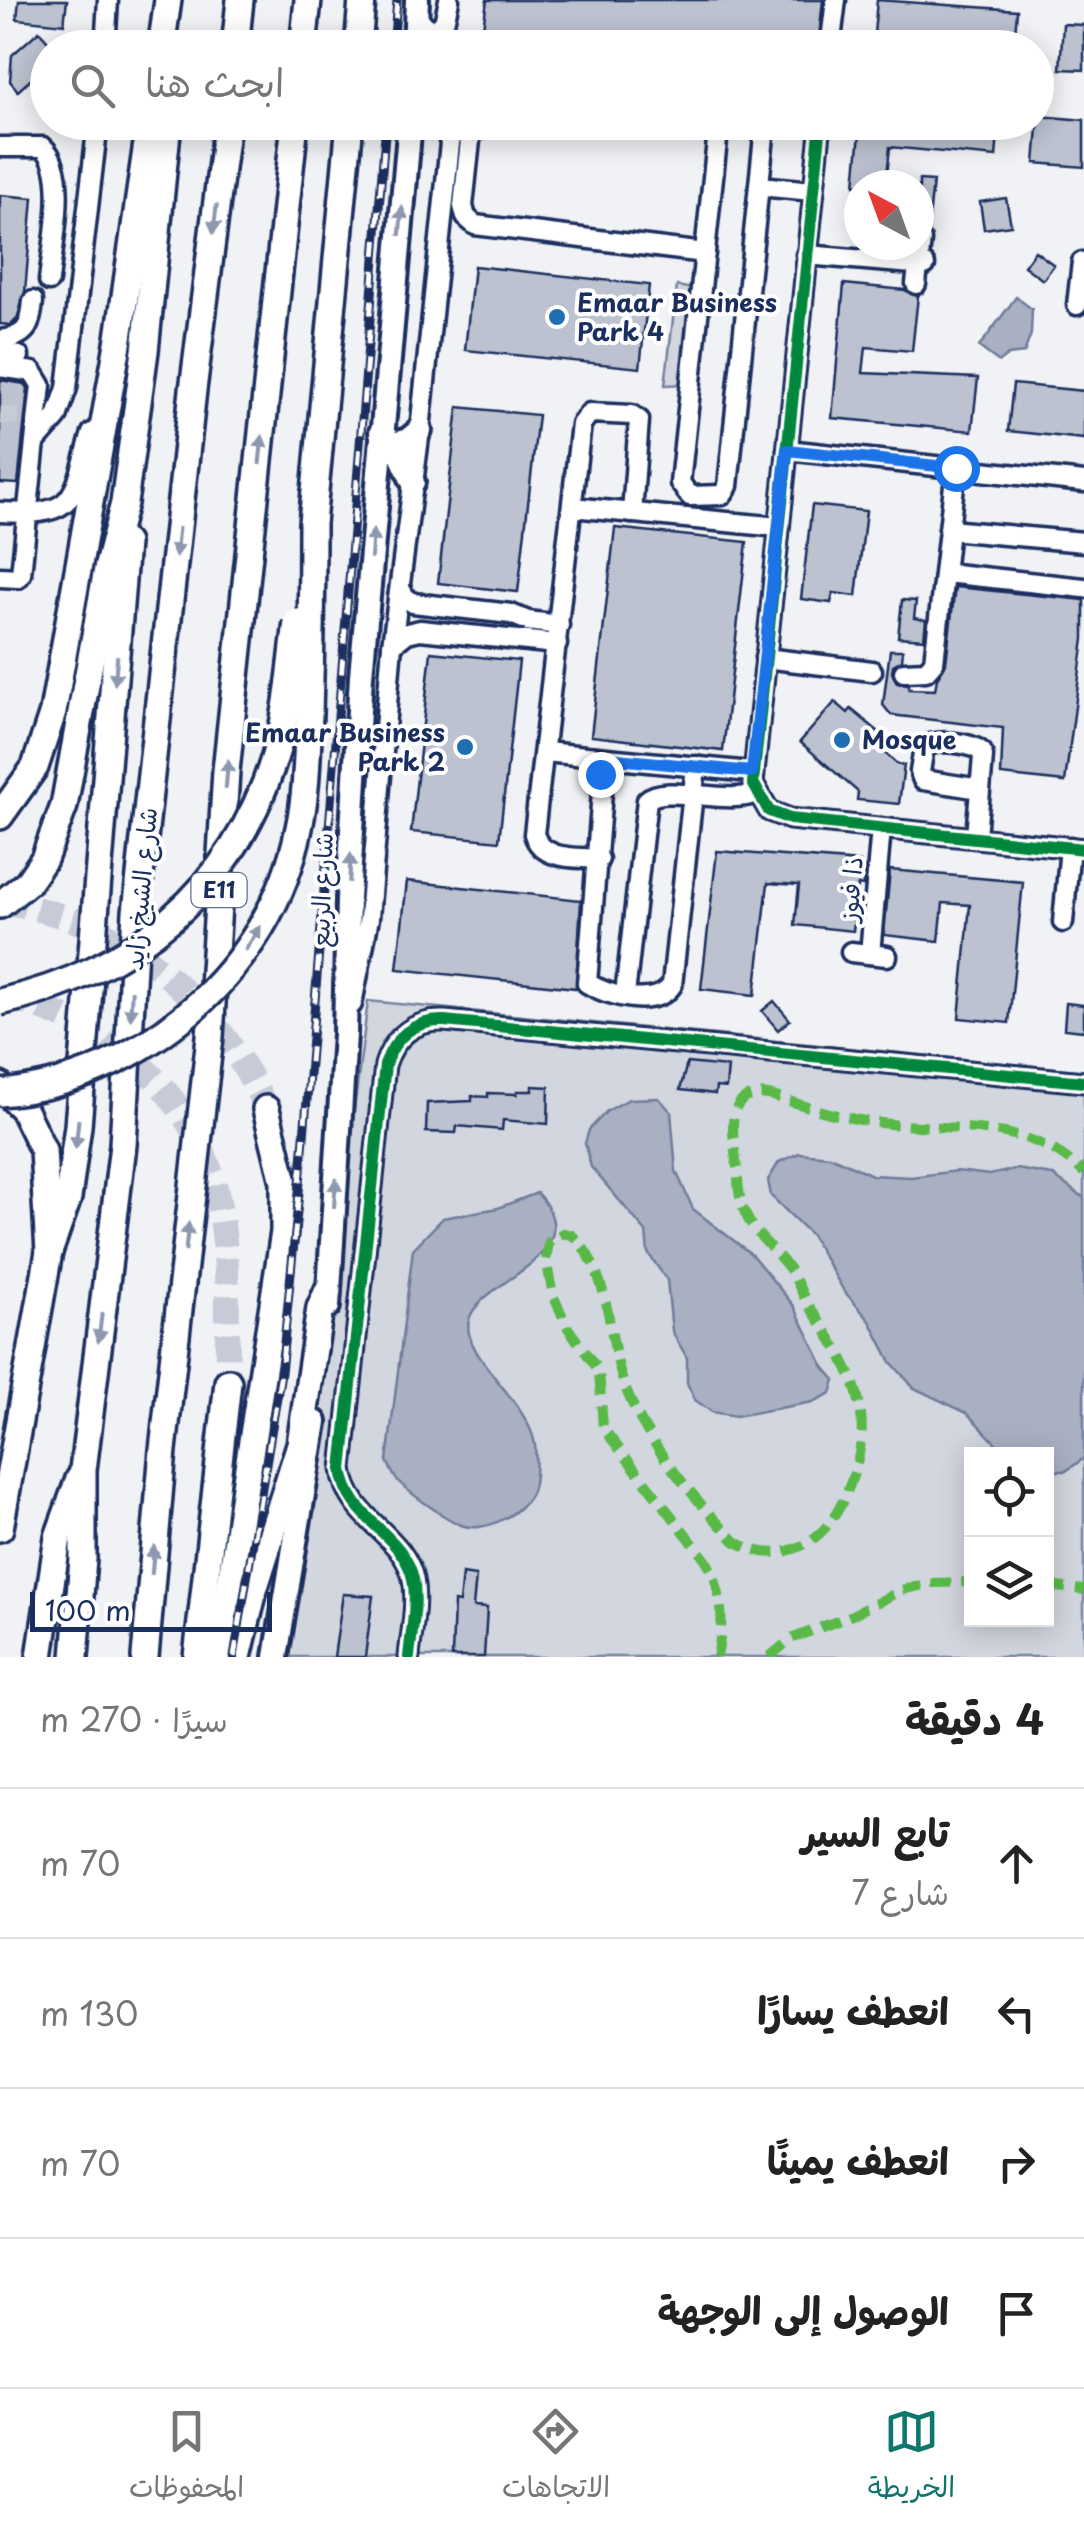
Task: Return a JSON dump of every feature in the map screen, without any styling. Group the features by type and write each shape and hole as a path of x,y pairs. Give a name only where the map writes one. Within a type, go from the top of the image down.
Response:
{"highway":[{"path":"164,30 168,0"},
{"path":"177,30 180,0"},
{"path":"238,30 240,0"},
{"path":"306,30 308,0"},
{"path":"360,30 362,0"},
{"path":"0,816 25,784 48,731 120,338 148,140"},
{"path":"0,906 28,882 56,833 109,558 124,503 145,351 166,140"},
{"name":"شارع الشيخ زايد","path":"76,1657 83,1470 123,1145 138,893 225,140"},
{"name":"E11","path":"145,1657 163,1450 210,1037 226,771 294,140"},
{"path":"0,1002 68,983 130,950 186,906 231,851 249,821 276,755 312,524 348,140"},
{"path":"0,1528 49,1252 68,1198 78,1126 124,571 124,503"},
{"path":"0,1090 36,1088 90,1072 152,1040 206,997 243,954 265,919 292,855 303,803 310,693 312,524"},
{"path":"0,1090 23,1109 43,1150 49,1252"},
{"path":"220,1657 284,1232 282,1169 266,1109"},
{"path":"238,1657 254,1590 300,1444 320,1308 328,1290"},
{"path":"197,1657 228,1382"},
{"path":"40,1657 58,1537 83,1470"}],"main road":[{"name":"شارع الربيع","path":"276,1657 315,1421 328,1290 345,1034 348,898 361,676 388,438 409,140"},
{"path":"388,438 408,440 420,430"},
{"path":"388,438 412,482"}],"street":[{"path":"106,30 108,0"},
{"path":"420,24 444,23 448,0"},
{"path":"832,30 836,0"},
{"path":"36,440 57,417 67,388 96,140"},
{"path":"345,1034 369,918 392,645 420,430 449,140"},
{"path":"470,140 463,206 466,217 475,225 705,253"},
{"path":"717,140 680,478 682,489 690,496 718,498 728,486 764,140"},
{"path":"819,140 752,772 756,793 778,816 1077,848 1066,922"},
{"path":"0,147 37,148 48,174 45,281"},
{"path":"758,191 812,196"},
{"path":"806,256 921,274 922,260"},
{"path":"1082,262 1082,296"},
{"path":"0,340 20,336 28,329 33,300"},
{"path":"0,512 53,512 73,495 120,338"},
{"path":"0,368 29,370 42,385 35,419 29,514 20,577 0,577"},
{"path":"599,859 547,852 535,840 583,419 595,412 632,415 641,424 632,512"},
{"path":"787,450 1084,482"},
{"path":"904,672 926,672 934,662 956,468"},
{"path":"572,507 632,512 671,522 779,527"},
{"path":"949,530 1084,542"},
{"path":"944,573 1084,588"},
{"path":"400,588 413,603 514,615 532,632"},
{"path":"392,645 407,633 420,630 558,634"},
{"path":"765,658 872,670"},
{"path":"545,752 604,758 651,757 752,772"},
{"path":"604,758 587,983 599,990 657,998 672,986 696,766"},
{"path":"972,836 975,788"},
{"path":"625,995 647,800 656,794 729,799 756,793"},
{"name":"ذا فيوز","path":"870,952 881,828"},
{"path":"409,1657 414,1590 410,1568 352,1502 342,1470 385,1065 396,1041 406,1032 430,1020 444,1020 1084,1082"}],"shaded area":[{"path":"677,286 698,290 686,384 665,385"},
{"path":"368,1001 1084,1071 1084,1657 284,1657"}],"water":[{"path":"1016,297 1032,309 1031,334 1024,353 1008,355 999,362 979,347"},
{"path":"659,1098 671,1112 676,1171 693,1209 751,1254 794,1306 824,1367 835,1380 831,1393 813,1402 736,1416 712,1412 695,1400 687,1383 687,1358 672,1331 667,1280 648,1253 646,1232 591,1167 585,1143 589,1130 607,1111 629,1099"},
{"path":"799,1153 830,1156 872,1175 911,1177 957,1171 989,1175 1017,1169 1052,1175 1084,1198 1084,1458 1066,1471 1054,1471 1054,1447 999,1447 967,1413 914,1388 891,1362 870,1321 844,1291 811,1235 771,1196 768,1180 779,1162"},
{"path":"537,1193 551,1215 553,1234 529,1265 477,1305 469,1320 475,1349 530,1428 535,1445 533,1487 512,1514 491,1524 470,1527 446,1517 410,1492 396,1479 387,1461 413,1249 443,1218 498,1208"}],"building":[{"path":"19,0 67,0 64,24 17,19"},
{"path":"487,0 823,0 820,30 483,30"},
{"path":"877,0 1017,10 1015,30 874,30"},
{"path":"1063,24 1084,25 1084,70 1060,69"},
{"path":"30,39 30,80 18,91 10,81 12,55"},
{"path":"1054,117 1084,120 1084,167 1035,163 1037,140 1054,140"},
{"path":"859,140 997,140 996,157 890,147 888,170 856,170"},
{"path":"0,195 33,198 25,292 17,319 11,325 0,324"},
{"path":"1006,198 1011,225 984,229 980,202"},
{"path":"1035,251 1054,265 1043,280 1024,266"},
{"name":"Emaar Business Park 4","path":"474,266 649,285 640,368 465,350"},
{"path":"844,284 905,290 918,296 912,351 866,347 863,373 978,378 972,431 832,418"},
{"path":"0,380 25,384 28,388 18,484 0,483"},
{"path":"1013,384 1084,391 1084,439 1008,431"},
{"path":"458,407 538,415 518,592 438,583"},
{"path":"812,505 866,511 856,596 833,593 831,603 801,599"},
{"path":"615,528 747,542 723,751 591,736"},
{"path":"955,587 1084,600 1084,639 1065,782 1001,775 1003,728 891,715 883,705 890,650 903,650 902,660 893,665 897,683 909,684 909,689 935,690 946,663"},
{"path":"902,600 916,601 914,618 926,620 924,639 898,637"},
{"name":"Emaar Business Park 2","path":"431,652 519,661 499,841 411,832"},
{"name":"Mosque","path":"835,702 848,713 851,709 885,737 877,746 897,764 904,765 899,804 857,800 858,792 800,742"},
{"path":"717,851 860,862 860,867 865,867 863,886 858,885 853,931 795,925 799,885 768,883 755,995 701,989"},
{"path":"890,870 1023,882 1009,1023 959,1018 970,905 943,903 939,941 884,935"},
{"path":"407,881 581,900 576,988 397,969"},
{"path":"774,1001 790,1020 778,1030 762,1011"},
{"path":"1066,1003 1084,1005 1084,1031 1064,1029"},
{"path":"687,1063 728,1067 726,1088 716,1087 715,1094 680,1090"},
{"path":"532,1086 549,1087 548,1124 503,1120 502,1130 457,1126 456,1133 426,1132 427,1103 472,1101 472,1096 488,1097 488,1093 517,1094 532,1091"},
{"path":"462,1574 476,1576 473,1607 487,1608 484,1657 452,1657 454,1602 459,1603"},
{"path":"343,1594 373,1596 365,1657 334,1657"}],"tunnel":[{"path":"0,415 33,418"},
{"path":"0,903 44,911 86,925 125,945 160,970 221,1033 266,1109"},
{"path":"5,997 85,1027 120,1049 176,1105 197,1139 213,1178 222,1222 228,1382"}],"railway":[{"path":"394,30 397,0"},
{"path":"234,1657 281,1373 302,1162 385,140"}],"marked path":[{"path":"717,1657 721,1607 712,1572 603,1428 599,1371 568,1328 553,1295 546,1260 549,1242 563,1233 572,1235 586,1251 602,1289 627,1392 674,1471 735,1541 754,1550 784,1552 820,1533 842,1502 860,1451 860,1407 855,1386 836,1347 783,1260 754,1228 742,1207 733,1137 738,1106 754,1095 769,1095 867,1121 1014,1135 1062,1155 1084,1173"},
{"path":"769,1657 791,1639 902,1590 931,1583 964,1582"},
{"path":"1054,1587 1084,1590"}],"cycle path":[{"path":"819,140 753,783 769,811 790,819 1084,849"},
{"path":"409,1657 415,1598 408,1563 354,1501 342,1469 385,1065 394,1046 407,1032 433,1021 444,1021 1084,1082"}],"place":[{"name":"Emaar Business Park 4","path":"557,317"},
{"name":"Mosque","path":"842,740"},
{"name":"Emaar Business Park 2","path":"465,747"}],"route":[{"path":"600,774 596,757 752,772 787,450 956,468"}]}
